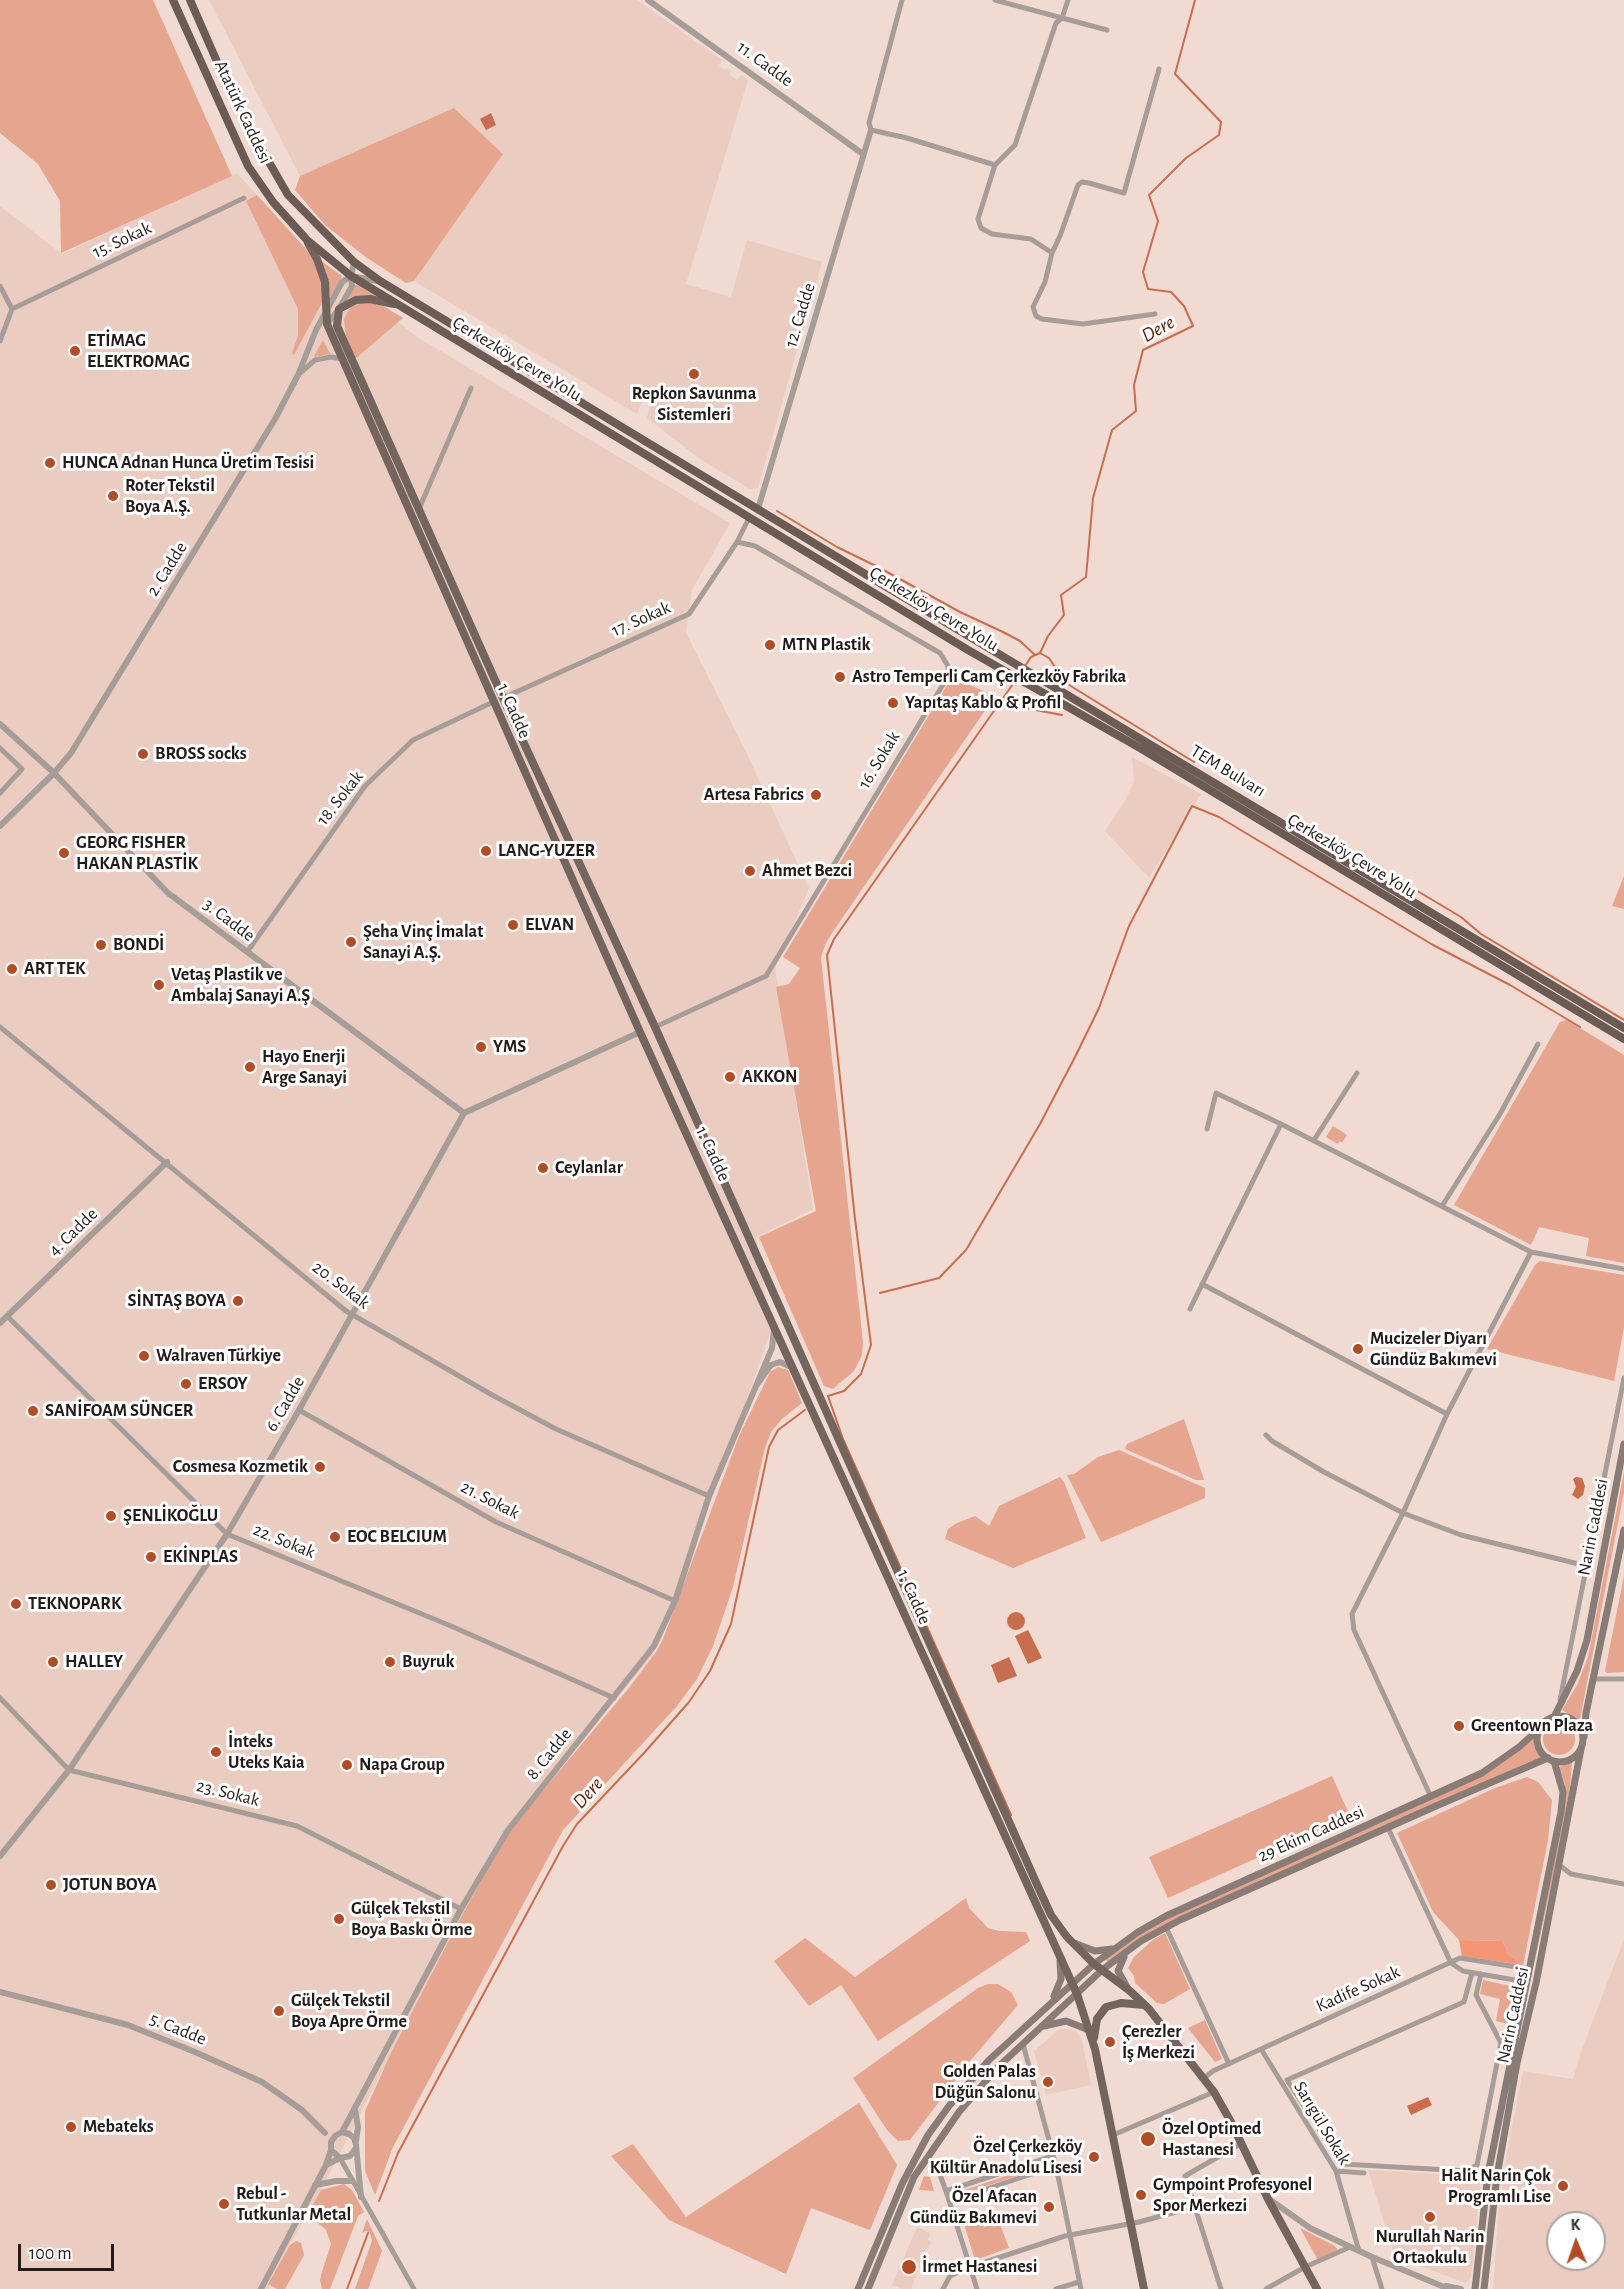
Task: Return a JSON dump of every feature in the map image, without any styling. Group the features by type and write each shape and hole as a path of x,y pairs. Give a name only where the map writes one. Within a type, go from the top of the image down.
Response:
{"highway":[{"name":"Atatürk Caddesi","path":"173,0 248,166 273,202 307,240 351,276"},
{"name":"Çerkezköy Çevre Yolu","path":"190,0 236,105 288,195 354,262 380,281 1031,672"},
{"name":"Çerkezköy Çevre Yolu","path":"351,276 968,650 1150,754 1624,1039"},
{"name":"TEM Bulvarı","path":"1031,672 1624,1028"}],"main road":[{"path":"307,240 325,282 327,324"},
{"path":"337,326 339,309 356,300 370,299 394,304"},
{"name":"1. Cadde","path":"327,324 640,1032 1077,1994"},
{"name":"1. Cadde","path":"337,326 503,698 655,1027 1051,1915 1073,1943 1094,1964 1130,1991 1144,2005 1214,2092 1317,2289"},
{"name":"Narin Caddesi","path":"1554,1717 1577,1671 1587,1640 1624,1444"},
{"name":"Narin Caddesi","path":"1584,1737 1586,1713 1624,1530"},
{"path":"1561,1716 1574,1720 1582,1730 1584,1737 1581,1749 1573,1759 1560,1762 1551,1760 1539,1748 1537,1736 1543,1724 1554,1717 1561,1716"},
{"name":"29 Ekim Caddesi","path":"858,2289 902,2184 917,2155 949,2106 974,2076 1094,1964 1166,1916 1482,1773 1519,1747 1539,1729"},
{"name":"Narin Caddesi","path":"1484,2289 1498,2164 1581,1749"},
{"name":"Narin Caddesi","path":"1475,2289 1485,2180 1561,1812 1563,1791 1551,1760"},
{"name":"29 Ekim Caddesi","path":"868,2289 914,2177 959,2112 982,2084 1102,1970 1141,1941 1166,1927 1388,1828 1551,1760"},
{"path":"1073,1943 1095,1951 1115,1948"},
{"path":"1126,1952 1118,1971 1130,1991"},
{"path":"1051,2003 1059,1988 1060,1959"},
{"path":"1077,1994 1095,2049 1144,2289"},
{"path":"1095,2049 1095,2025 1102,2010 1114,2004 1144,2005"},
{"path":"1041,2027 1054,2022 1066,2021 1089,2030"},
{"path":"974,2076 982,2084"},
{"path":"917,2155 926,2159"}],"street":[{"name":"11. Cadde","path":"648,0 863,154"},
{"path":"902,0 869,123 871,130 907,138 995,165"},
{"path":"995,0 1107,30"},
{"path":"1052,253 1031,239 992,234 981,228 978,219 995,165 1015,145 1056,23 1062,18 1068,0"},
{"path":"1155,314 1083,324 1042,320 1036,316 1034,306 1046,282 1052,253 1078,185 1082,182 1089,183 1124,193 1159,69"},
{"name":"12. Cadde","path":"758,508 871,130"},
{"name":"15. Sokak","path":"12,309 243,198"},
{"path":"316,330 327,324 352,286 351,276 354,262"},
{"path":"351,276 380,281"},
{"name":"2. Cadde","path":"0,826 71,753 275,419 298,375 327,307 342,282 351,276"},
{"path":"0,286 12,309 0,341"},
{"path":"327,324 337,326"},
{"path":"298,375 315,360 331,357 343,359"},
{"path":"419,510 471,388"},
{"name":"17. Sokak","path":"503,698 689,614 737,542 749,518"},
{"name":"16. Sokak","path":"655,1027 766,976 948,672 948,666 940,653 755,546 737,542"},
{"name":"18. Sokak","path":"247,952 365,786 412,741 493,702"},
{"name":"3. Cadde","path":"0,724 54,773 168,893 464,1113"},
{"path":"0,748 22,769 0,793"},
{"name":"20. Sokak","path":"0,1027 351,1314 556,1429 710,1496"},
{"path":"464,1113 640,1032"},
{"path":"1443,1206 1500,1114 1538,1044"},
{"path":"1314,1140 1357,1073"},
{"path":"1207,1129 1216,1093 1314,1140 1531,1252 1624,1269"},
{"name":"6. Cadde","path":"0,1856 69,1770 227,1534 299,1410 464,1113"},
{"path":"1190,1309 1281,1124"},
{"name":"4. Cadde","path":"0,1323 167,1162"},
{"path":"1431,1797 1352,1622 1352,1614 1403,1513 1447,1414 1531,1252"},
{"path":"1202,1284 1447,1414"},
{"name":"22. Sokak","path":"7,1316 227,1534 441,1622 614,1698"},
{"name":"8. Cadde","path":"342,2133 461,1909 508,1830 654,1646 675,1601 710,1496 772,1348 775,1325"},
{"name":"8. Cadde","path":"756,1386 771,1365 780,1362 795,1369"},
{"path":"1559,1708 1624,1378"},
{"name":"21. Sokak","path":"299,1410 495,1522 675,1601"},
{"path":"1266,1435 1272,1441 1324,1472 1403,1513 1461,1535 1587,1566"},
{"path":"1594,1679 1624,1679"},
{"path":"0,1698 69,1770"},
{"name":"23. Sokak","path":"69,1770 297,1826 461,1909"},
{"path":"1388,1828 1450,1963 1471,1974 1526,1982"},
{"path":"1558,1864 1571,1874 1624,1884"},
{"path":"1556,1879 1571,1874"},
{"path":"1166,1927 1229,2064"},
{"name":"Kadife Sokak","path":"1204,2078 1261,2049 1460,1958 1530,1969"},
{"path":"1471,1974 1464,2002 1287,2080 1342,2164 1467,2171 1477,2165 1501,2043 1476,1995 1481,1974"},
{"name":"5. Cadde","path":"0,1992 128,2025 195,2052 262,2082 302,2110 325,2133"},
{"path":"1023,2044 1056,2166 1081,2289"},
{"name":"Sarıgül Sokak","path":"1261,2049 1336,2171 1359,2251"},
{"path":"1113,2135 1214,2092"},
{"path":"355,2109 361,2197"},
{"path":"325,2133 335,2136 342,2133 352,2135 356,2145"},
{"path":"325,2133 331,2148 340,2158 414,2289"},
{"path":"261,2289 326,2165 335,2136"},
{"path":"1221,2289 1185,2176 1242,2143"},
{"path":"326,2165 350,2156 356,2145"},
{"path":"946,2191 1053,2156"},
{"path":"926,2159 937,2167 977,2289"},
{"path":"950,2201 1056,2166"},
{"path":"1336,2171 1364,2173"},
{"path":"315,2185 352,2181"},
{"path":"1268,2199 1310,2228 1371,2257 1449,2289"},
{"path":"944,2289 950,2276 970,2267 1071,2235 1194,2207"},
{"path":"1266,2289 1305,2267 1350,2247"},
{"path":"1371,2257 1382,2289"},
{"path":"1056,2289 1079,2282"},
{"path":"1442,2285 1461,2289"}],"shaded area":[{"path":"0,0 153,0 232,176 61,253 60,201 38,164 0,133"},
{"path":"209,0 637,0 722,60 719,66 731,71 729,74 737,80 742,75 748,80 686,284 731,297 747,240 822,262 758,488 750,489 700,459 647,418 651,400 643,398 637,414 414,281 503,154 454,108 300,176"},
{"path":"454,108 503,154 414,281 406,283 367,258 325,225 295,190 300,176"},
{"path":"491,113 496,125 486,130 480,119"},
{"path":"237,173 297,240 417,337 730,523 692,590 686,633 746,752 809,888 775,968 813,1209 756,1237 771,1330 712,1499 652,1656 507,1830 321,2190 268,2283 271,2286 269,2289 0,2289 0,206 62,254"},
{"path":"257,195 305,248 318,266 325,297 294,355 292,354 298,335 298,309 246,201"},
{"path":"321,261 342,276 330,297 328,281"},
{"path":"356,284 376,296 358,296 347,302"},
{"path":"362,302 380,304 403,318 355,359 346,336 344,319 350,308"},
{"path":"323,340 330,354 315,357 314,356"},
{"path":"952,677 995,696 832,933 821,958 863,1342 862,1355 854,1371 833,1389 824,1386 759,1237 816,1211 776,987 789,984 800,968 783,957"},
{"path":"1132,757 1201,794 1149,878 1105,831 1125,801 1134,781"},
{"path":"1624,876 1624,909 1612,906"},
{"path":"1567,1020 1624,1055 1624,1263 1586,1256 1589,1238 1539,1227 1531,1245 1454,1205 1560,1022"},
{"path":"1333,1126 1347,1135 1342,1143 1340,1141 1338,1144 1326,1137"},
{"path":"1540,1261 1624,1275 1624,1327 1614,1381 1487,1349 1535,1265"},
{"path":"778,1367 788,1370 802,1403 782,1419 771,1432 765,1448 733,1587 713,1646 697,1679 677,1706 563,1830 393,2147 375,2195 365,2171 365,2111 391,2053 460,1919 509,1831 628,1689 656,1652 663,1639 739,1436 770,1372"},
{"path":"1184,1419 1204,1480 1196,1480 1125,1449 1127,1444"},
{"path":"1119,1450 1205,1488 1205,1498 1101,1542 1067,1475 1074,1474 1098,1457"},
{"path":"1624,1472 1624,1492 1578,1720 1562,1710 1577,1685 1588,1657"},
{"path":"1060,1477 1086,1538 1013,1568 945,1539 948,1529 975,1516 989,1526 999,1506"},
{"path":"1582,1478 1585,1486 1583,1495 1578,1499 1572,1495 1576,1487 1573,1479"},
{"path":"1624,1576 1624,1672 1607,1673 1605,1671"},
{"path":"1016,1612 1022,1615 1025,1621 1022,1627 1016,1630 1010,1627 1007,1621 1010,1615"},
{"path":"1028,1630 1042,1658 1028,1664 1015,1636"},
{"path":"1009,1657 1017,1676 998,1683 991,1665"},
{"path":"1559,1723 1570,1728 1575,1739 1570,1750 1559,1755 1548,1750 1543,1739 1548,1728"},
{"path":"1535,1737 1537,1749 1544,1758 1180,1919 1109,1964 1104,1957 1167,1917 1483,1775"},
{"path":"1572,1762 1570,1787 1557,1859 1532,1974 1563,1817 1565,1784 1559,1767"},
{"path":"1332,1776 1350,1816 1168,1898 1149,1857"},
{"path":"1527,1777 1538,1782 1552,1800 1548,1840 1523,1966 1508,1954 1503,1941 1459,1940 1433,1912 1397,1833 1495,1788"},
{"path":"966,1898 969,1908 988,1928 999,1931 1026,1932 1030,1941 878,2041 841,1985 809,2006 774,1961 805,1938 855,1977"},
{"path":"1165,1933 1190,1989 1164,2004 1157,2003 1135,1983 1134,1976 1128,1968 1134,1957 1154,1939"},
{"name":"Halit Narin Çok Programlı Lise","path":"1624,1939 1624,2289 1493,2289 1498,2218 1507,2153 1523,2071 1573,2079"},
{"path":"1459,1940 1503,1941 1508,1954 1522,1965 1462,1956"},
{"path":"1483,1980 1511,1986 1508,2000 1513,2001 1509,2024 1496,2021 1500,1999 1480,1994"},
{"path":"988,1984 998,1984 1011,1992 1018,2005 970,2061 910,2140 898,2141 887,2130 853,2078 978,1988"},
{"path":"1205,2020 1222,2059 1215,2062 1188,2028"},
{"path":"1061,2028 1076,2031 1082,2040 1091,2085 1046,2095 1034,2051"},
{"path":"1428,2097 1432,2105 1411,2115 1407,2106"},
{"path":"859,2103 897,2165 870,2230 811,2208 786,2274 669,2220 611,2156 633,2144 686,2217"},
{"path":"1050,2161 1051,2165 955,2196 953,2194"},
{"name":"Nurullah Narin Ortaokulu","path":"1368,2170 1481,2177 1471,2277 1466,2283 1395,2257"},
{"path":"924,2176 930,2177 934,2191 919,2190"},
{"path":"344,2184 352,2190 364,2212 358,2216 330,2289 322,2289 320,2280 331,2244 326,2230 312,2218 311,2208 321,2190"},
{"path":"980,2218 984,2227 999,2222 1009,2248 975,2260 964,2224"},
{"path":"367,2219 382,2251 368,2289 355,2289 372,2241 370,2233 366,2231 362,2233"},
{"name":"İrmet Hastanesi","path":"917,2227 930,2233 928,2240 931,2242 928,2250 926,2249 911,2289 902,2289 892,2285"},
{"path":"1300,2228 1335,2246 1338,2251 1318,2260"},
{"path":"296,2241 301,2243 304,2255 285,2289 277,2289 268,2284 290,2245"}],"waterway":[{"name":"Dere","path":"1025,666 1031,657 1040,653 1048,636 1064,615 1061,595 1086,577 1093,498 1112,430 1136,411 1134,385 1143,350 1193,326 1184,306 1171,292 1148,289 1143,272 1158,221 1149,195 1186,158 1219,135 1221,122 1175,74 1195,0"},
{"path":"777,511 837,547 1020,641 1035,655"},
{"path":"984,642 989,634"},
{"path":"1040,653 1049,658 1061,680 1194,762"},
{"path":"1011,1815 843,1439 828,1396 844,1391 861,1374 871,1345 827,955 834,939 1015,681"},
{"path":"1003,698 1025,708 1062,715"},
{"path":"880,1293 939,1278 966,1250 1040,1124 1075,1057 1099,1008 1129,926 1192,806 1219,817 1433,945 1510,985 1580,1027"},
{"path":"1327,837 1461,917 1481,934 1624,1020"},
{"name":"Dere","path":"379,2201 398,2153 563,1846 577,1824 689,1702 710,1671 731,1624 769,1447 778,1430 805,1410"},
{"path":"347,2289 368,2233"}],"place":[{"name":"ETİMAG ELEKTROMAG","path":"75,351"},
{"name":"Repkon Savunma Sistemleri","path":"694,374"},
{"name":"HUNCA Adnan Hunca Üretim Tesisi","path":"50,463"},
{"name":"Roter Tekstil Boya A.Ş.","path":"113,496"},
{"name":"MTN Plastik","path":"770,645"},
{"name":"Astro Temperli Cam Çerkezköy Fabrika","path":"840,677"},
{"name":"Yapıtaş Kablo & Profil","path":"893,703"},
{"name":"BROSS socks","path":"143,754"},
{"name":"Artesa Fabrics","path":"816,795"},
{"name":"LANG-YUZER","path":"486,851"},
{"name":"GEORG FISHER HAKAN PLASTİK","path":"64,853"},
{"name":"Ahmet Bezci","path":"750,871"},
{"name":"ELVAN","path":"513,925"},
{"name":"Şeha Vinç İmalat Sanayi A.Ş.","path":"351,942"},
{"name":"BONDİ","path":"101,945"},
{"name":"ART TEK","path":"12,969"},
{"name":"Vetaş Plastik ve Ambalaj Sanayi A.Ş","path":"159,985"},
{"name":"YMS","path":"481,1047"},
{"name":"Hayo Enerji Arge Sanayi","path":"250,1067"},
{"name":"AKKON","path":"730,1077"},
{"name":"Ceylanlar","path":"543,1168"},
{"name":"SİNTAŞ BOYA","path":"238,1301"},
{"name":"Mucizeler Diyarı Gündüz Bakımevi","path":"1358,1349"},
{"name":"Walraven Türkiye","path":"144,1356"},
{"name":"ERSOY","path":"186,1384"},
{"name":"SANİFOAM SÜNGER","path":"33,1411"},
{"name":"Cosmesa Kozmetik","path":"320,1467"},
{"name":"ŞENLİKOĞLU","path":"111,1516"},
{"name":"EOC BELCIUM","path":"335,1537"},
{"name":"EKİNPLAS","path":"151,1557"},
{"name":"TEKNOPARK","path":"16,1604"},
{"name":"HALLEY","path":"53,1662"},
{"name":"Buyruk","path":"390,1662"},
{"name":"Greentown Plaza","path":"1459,1726"},
{"name":"İnteks Uteks Kaia","path":"216,1752"},
{"name":"Napa Group","path":"347,1765"},
{"name":"JOTUN BOYA","path":"51,1885"},
{"name":"Gülçek Tekstil Boya Baskı Örme","path":"339,1919"},
{"name":"Gülçek Tekstil Boya Apre Örme","path":"279,2011"},
{"name":"Çerezler İş Merkezi","path":"1110,2042"},
{"name":"Golden Palas Düğün Salonu","path":"1048,2082"},
{"name":"Mebateks","path":"71,2127"},
{"name":"Özel Optimed Hastanesi","path":"1148,2139"},
{"name":"Özel Çerkezköy Kültür Anadolu Lisesi","path":"1094,2157"},
{"name":"Halit Narin Çok Programlı Lise","path":"1563,2186"},
{"name":"Gympoint Profesyonel Spor Merkezi","path":"1141,2195"},
{"name":"Rebul - Tutkunlar Metal","path":"224,2204"},
{"name":"Özel Afacan Gündüz Bakımevi","path":"1049,2207"},
{"name":"Nurullah Narin Ortaokulu","path":"1430,2217"},
{"name":"İrmet Hastanesi","path":"909,2267"}]}
